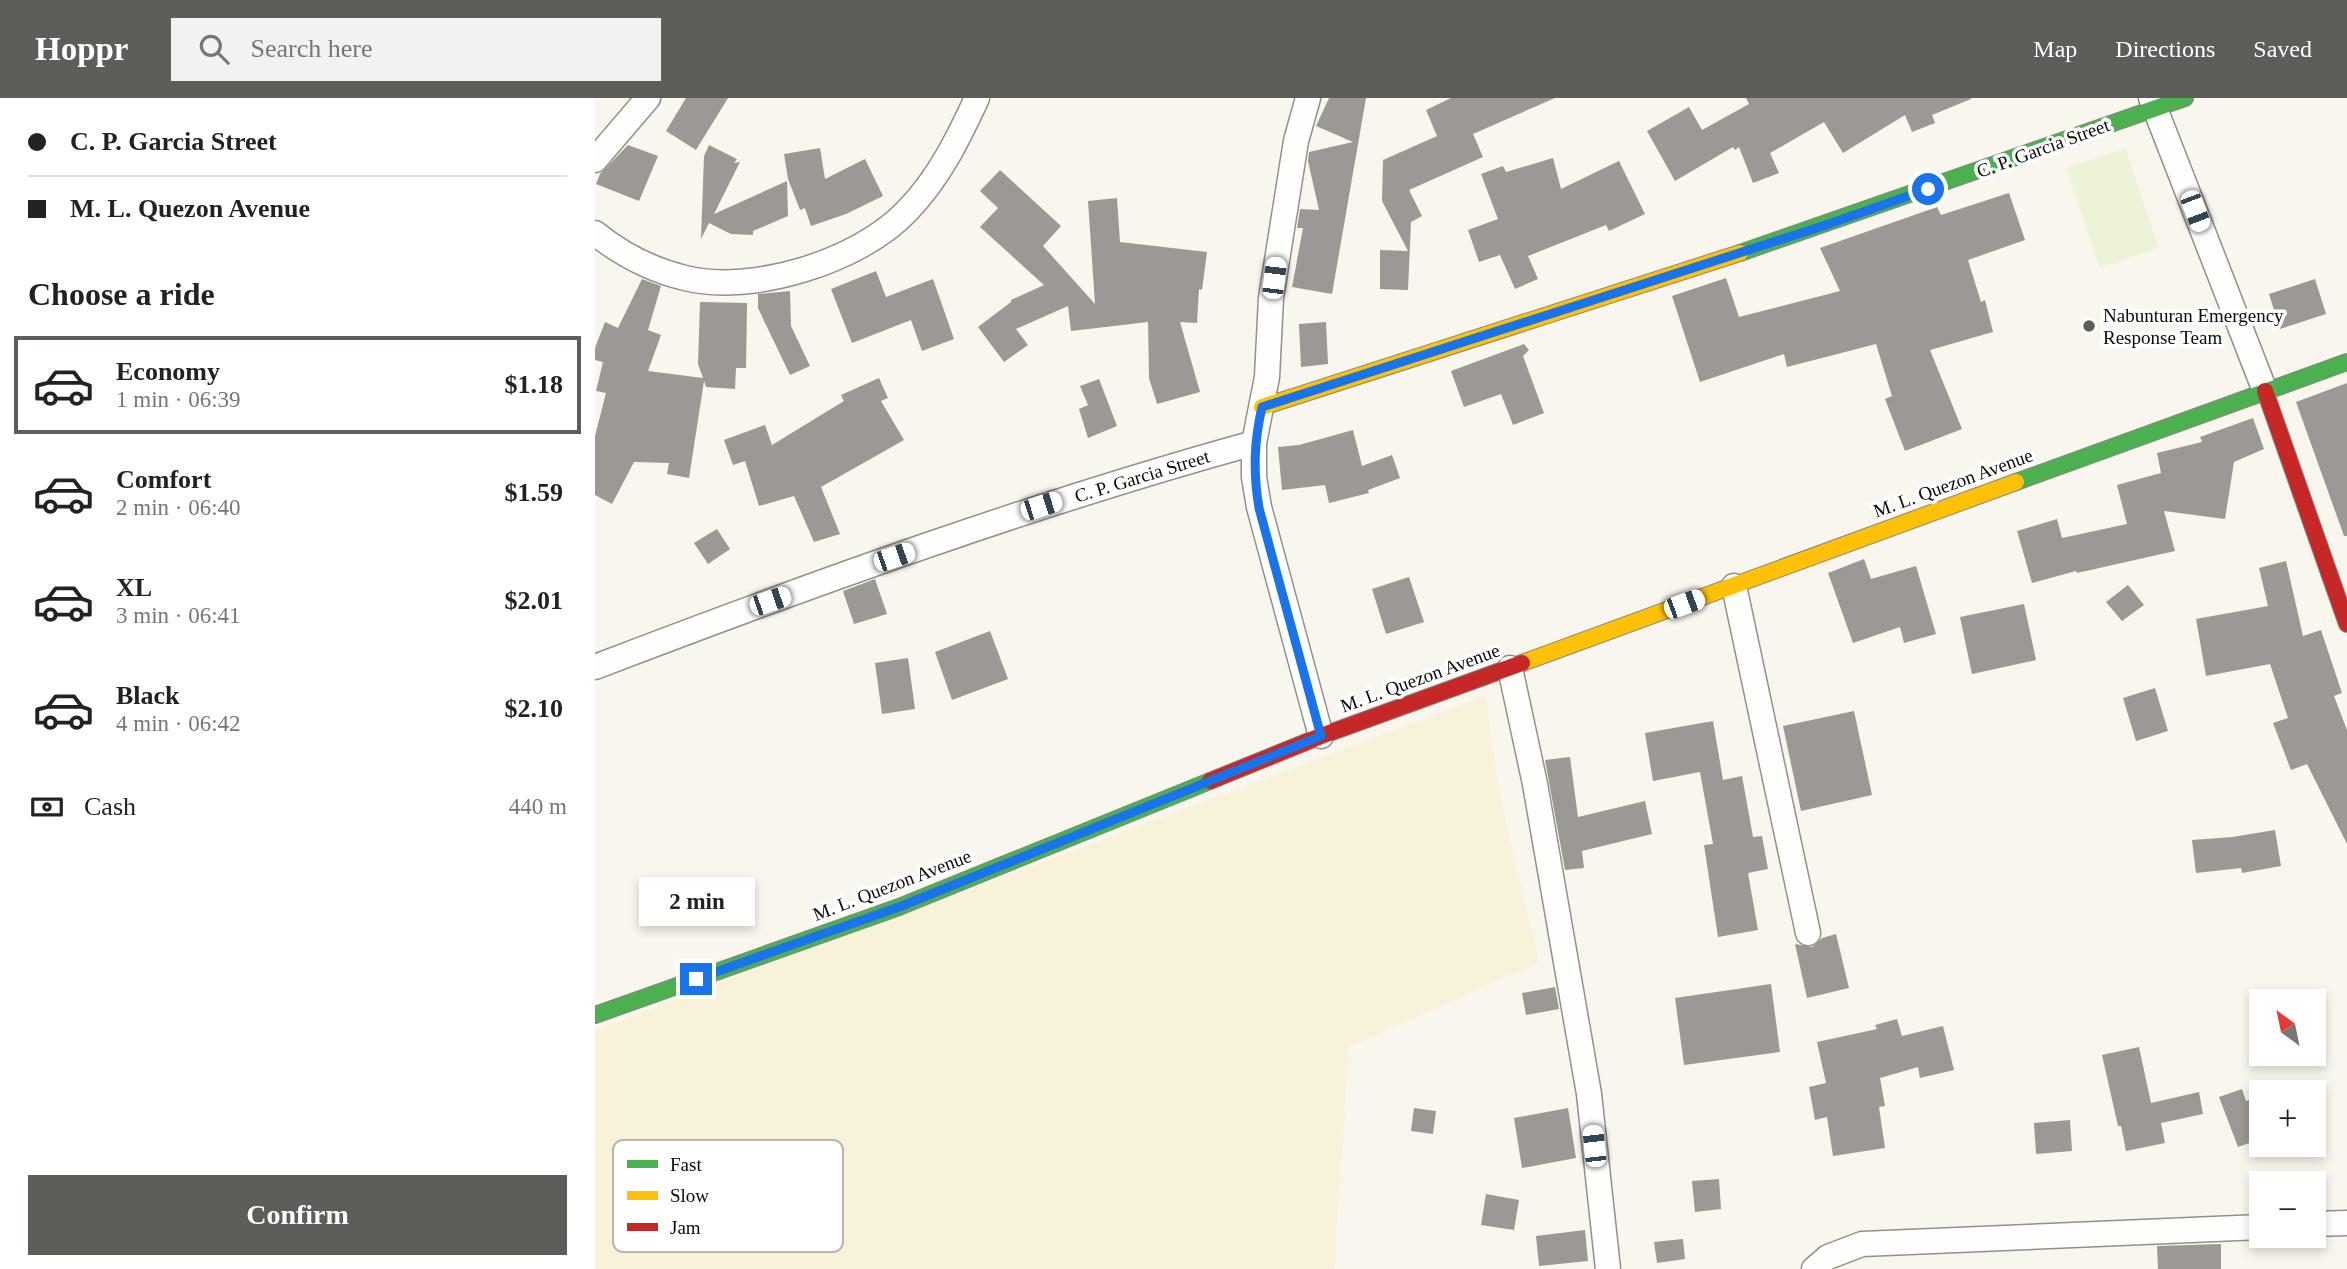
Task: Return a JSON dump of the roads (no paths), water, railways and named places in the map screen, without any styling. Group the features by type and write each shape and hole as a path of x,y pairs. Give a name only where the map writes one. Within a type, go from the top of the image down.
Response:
{"main road":[{"name":"C. P. Garcia Street","path":"1262,407 1826,225 2153,103 2185,98"},
{"name":"M. L. Quezon Avenue","path":"595,1015 899,907 1321,736 2347,362"},
{"path":"2265,391 2347,624"}],"street":[{"path":"595,160 648,98"},
{"path":"595,233 646,265 685,279 720,283 792,272 838,257 872,240 906,213 936,177 957,142 977,98"},
{"path":"1308,98 1296,141 1276,258 1267,377 1254,443 1254,477 1259,508 1321,736"},
{"path":"2153,103 2265,391"},
{"name":"C. P. Garcia Street","path":"595,667 770,601 1019,513 1254,443"},
{"path":"1734,586 1808,933"},
{"path":"1510,668 1535,784 1589,1094 1608,1269"},
{"path":"2326,1224 2347,1223"},
{"path":"1814,1269 1828,1257 1862,1244 2249,1228"}],"place":[{"name":"Nabunturan Emergency Response Team","path":"2089,326"}]}
